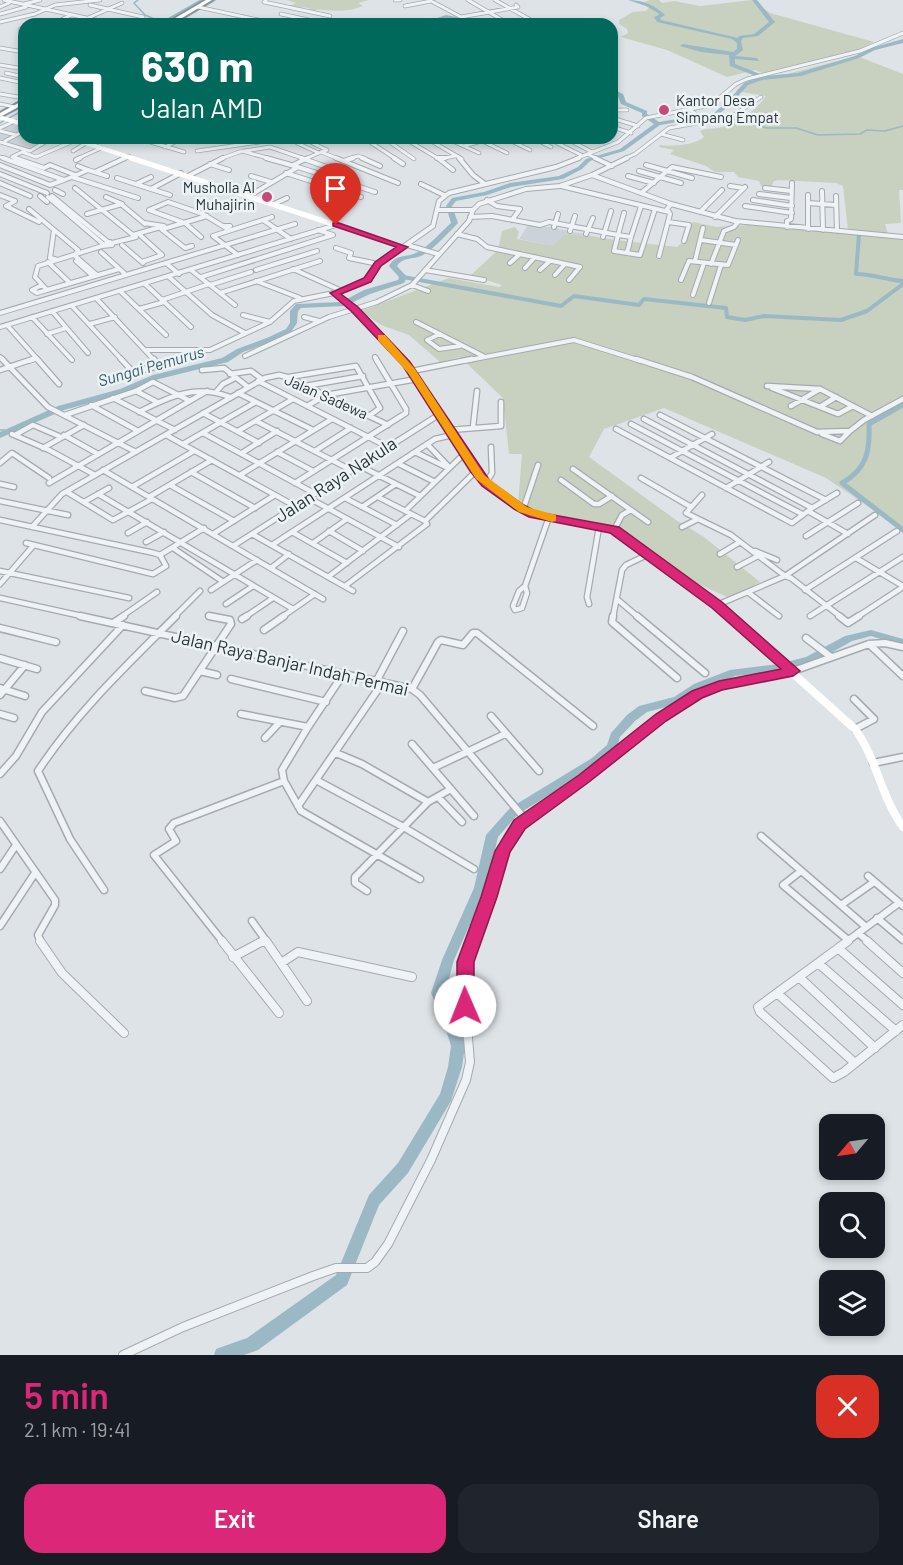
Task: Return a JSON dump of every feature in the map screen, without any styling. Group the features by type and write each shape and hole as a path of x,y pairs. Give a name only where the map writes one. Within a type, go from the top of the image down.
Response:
{"highway":[{"path":"177,18 205,0"},
{"path":"177,18 210,0"},
{"path":"5,119 12,106 18,104"},
{"path":"5,119 18,107"}],"street":[{"path":"2,0 82,18"},
{"path":"2,0 44,10"},
{"path":"21,5 40,0"},
{"path":"0,22 56,5 100,0"},
{"path":"266,0 265,3 330,16"},
{"path":"395,0 400,0"},
{"path":"466,0 497,18"},
{"path":"495,0 527,18"},
{"path":"405,6 431,1 460,17 518,7 516,5"},
{"path":"0,6 9,3"},
{"path":"88,18 122,3"},
{"path":"90,5 143,17"},
{"path":"0,14 26,6"},
{"path":"196,8 250,18"},
{"path":"196,8 246,17"},
{"path":"291,16 303,11"},
{"path":"281,14 300,18"},
{"path":"64,18 70,15"},
{"path":"618,142 632,133 648,117 711,105 736,84 747,79 860,51 903,33"},
{"path":"0,48 18,51"},
{"path":"0,65 18,68"},
{"path":"6,73 18,75"},
{"path":"0,78 18,82"},
{"path":"0,94 18,100"},
{"path":"246,356 248,352 301,333 349,305 377,302 412,285 458,234 477,205 531,188 560,186 592,175 635,154 675,126 727,118 761,97"},
{"path":"0,104 12,106"},
{"path":"618,110 627,110"},
{"path":"689,110 705,121"},
{"path":"5,119 0,130 16,135"},
{"path":"618,120 638,126"},
{"path":"618,129 632,133"},
{"path":"661,134 683,140"},
{"path":"16,135 5,141 30,147 37,144"},
{"path":"0,142 36,157 63,144"},
{"path":"41,144 12,158 44,168 50,165 73,176 138,198"},
{"path":"73,151 89,144 336,225 438,254"},
{"path":"156,144 184,153"},
{"path":"165,147 171,144"},
{"path":"197,151 246,144"},
{"path":"262,144 352,176"},
{"path":"299,144 398,183"},
{"path":"292,165 327,150 314,144"},
{"path":"373,144 403,164"},
{"path":"394,144 414,159"},
{"path":"414,144 453,170"},
{"path":"419,147 430,144"},
{"path":"436,144 466,163 470,172 485,184"},
{"path":"460,144 479,153"},
{"path":"464,146 472,144"},
{"path":"489,144 507,153"},
{"path":"518,144 530,150"},
{"path":"545,144 551,147"},
{"path":"559,144 612,166"},
{"path":"577,144 592,152"},
{"path":"147,350 210,350 270,322 288,304 300,298 342,291 367,280 378,264 433,226 439,201 446,194 537,173 613,144"},
{"path":"188,176 229,155 266,147"},
{"path":"76,160 101,148"},
{"path":"242,151 375,192"},
{"path":"95,172 129,156"},
{"path":"344,161 358,156 380,166"},
{"path":"439,159 455,156"},
{"path":"0,157 64,180"},
{"path":"210,164 229,170"},
{"path":"0,165 50,185 88,170"},
{"path":"646,165 692,178"},
{"path":"78,166 107,176"},
{"path":"249,196 298,167"},
{"path":"641,193 673,167 721,177"},
{"path":"639,171 681,183"},
{"path":"143,193 181,173"},
{"path":"286,173 361,197"},
{"path":"0,174 50,195 72,218 106,244"},
{"path":"592,175 641,193 669,208"},
{"path":"252,176 272,182"},
{"path":"628,176 654,183"},
{"path":"136,184 151,177"},
{"path":"117,178 170,195"},
{"path":"775,182 775,189"},
{"path":"0,183 30,196"},
{"path":"424,183 446,194"},
{"path":"787,227 792,213 792,183"},
{"path":"560,186 655,209 669,208 700,212 738,222 903,237"},
{"path":"715,217 744,187 730,186"},
{"path":"75,188 135,235 164,226 144,223"},
{"path":"765,188 791,191"},
{"path":"700,212 722,189"},
{"path":"822,191 823,230"},
{"path":"759,194 791,198"},
{"path":"0,195 15,201 6,206 39,222"},
{"path":"808,195 808,229"},
{"path":"836,196 837,231"},
{"path":"106,197 121,204 152,230"},
{"path":"274,204 287,198"},
{"path":"714,198 730,202"},
{"path":"753,200 792,206"},
{"path":"201,237 183,223 149,210 167,201 207,216 225,226"},
{"path":"488,201 497,206 520,209 512,220"},
{"path":"808,202 836,205"},
{"path":"72,218 121,204"},
{"path":"627,253 641,206"},
{"path":"745,206 792,213"},
{"path":"659,256 668,222 669,208"},
{"path":"29,209 51,224 74,254 95,276"},
{"path":"624,213 617,246 613,251 641,255 655,209"},
{"path":"436,210 472,210"},
{"path":"603,235 611,211"},
{"path":"555,226 558,214"},
{"path":"49,261 207,216"},
{"path":"471,217 492,216 540,225 547,222 555,226 603,235 632,237"},
{"path":"571,229 575,216"},
{"path":"238,255 213,236 272,217"},
{"path":"587,232 593,218"},
{"path":"263,220 291,238"},
{"path":"51,224 57,222"},
{"path":"668,222 689,225 684,241"},
{"path":"711,264 724,231 734,227 738,222"},
{"path":"0,313 295,224"},
{"path":"0,327 336,225"},
{"path":"695,261 703,228"},
{"path":"161,229 185,248 192,246"},
{"path":"49,261 54,230"},
{"path":"201,277 333,235 318,230"},
{"path":"458,234 477,239 487,247 504,252 580,267 569,280"},
{"path":"140,236 162,255 142,262"},
{"path":"701,240 736,245"},
{"path":"681,280 689,261 728,265 738,240"},
{"path":"122,245 147,267"},
{"path":"336,248 350,252 348,258 378,264"},
{"path":"139,309 318,251"},
{"path":"101,252 124,273"},
{"path":"244,253 254,261"},
{"path":"47,290 35,277 38,266 74,254"},
{"path":"275,254 285,261"},
{"path":"510,263 520,254"},
{"path":"525,268 535,257"},
{"path":"49,261 70,283"},
{"path":"220,293 320,261"},
{"path":"540,270 550,261"},
{"path":"693,295 704,262"},
{"path":"166,263 179,274"},
{"path":"555,275 565,264"},
{"path":"710,303 721,265"},
{"path":"263,268 272,275"},
{"path":"293,268 342,291"},
{"path":"42,285 32,290 37,292 47,290 119,269"},
{"path":"191,270 235,305"},
{"path":"425,270 484,280"},
{"path":"169,277 212,315 245,333"},
{"path":"256,281 300,298"},
{"path":"145,284 191,327"},
{"path":"412,285 428,291"},
{"path":"120,291 166,335"},
{"path":"334,293 349,305 414,375 486,483 523,510 549,518 614,530 717,605 855,729 865,741 890,807 903,827"},
{"path":"72,306 133,372 160,366 96,298"},
{"path":"52,311 88,353"},
{"path":"243,315 270,322"},
{"path":"32,317 72,360"},
{"path":"90,324 115,317"},
{"path":"304,317 320,321"},
{"path":"416,322 483,357"},
{"path":"7,325 59,384"},
{"path":"47,334 66,328"},
{"path":"440,334 427,340 439,349 460,346"},
{"path":"307,406 326,395 390,384 414,375 483,357 570,340 582,341 692,377 840,441 872,416 903,399"},
{"path":"0,357 34,396 48,406 136,452"},
{"path":"295,483 407,412 375,357"},
{"path":"0,370 35,358"},
{"path":"287,377 356,366 380,408 369,416"},
{"path":"202,370 224,368 248,387"},
{"path":"230,374 251,371 260,380 293,399 388,447"},
{"name":"Jalan Sadewa","path":"260,380 279,375 287,377 388,426"},
{"path":"305,386 363,376"},
{"path":"216,392 223,384 235,378"},
{"path":"32,526 67,492 260,380"},
{"path":"62,414 136,391 153,382 190,401"},
{"path":"853,406 838,414 767,386 820,389 836,397 872,416"},
{"path":"139,412 175,393 192,389 216,392 230,397"},
{"path":"791,406 820,389"},
{"path":"136,391 157,402"},
{"path":"0,463 12,453 49,480 78,466 207,391"},
{"path":"473,427 477,391"},
{"path":"238,393 313,430"},
{"path":"820,407 836,397"},
{"path":"113,398 175,430"},
{"path":"238,431 293,399"},
{"path":"183,444 256,402"},
{"path":"272,545 435,439 451,432 473,427 501,426 501,402"},
{"path":"91,405 138,431"},
{"path":"203,413 259,443"},
{"name":"Jalan Raya Nakula","path":"233,546 440,414"},
{"path":"660,415 826,500"},
{"path":"644,418 810,509 848,534"},
{"path":"240,475 332,419"},
{"path":"256,421 351,470"},
{"path":"631,424 802,514"},
{"path":"94,475 43,447 13,434 33,425 98,454"},
{"path":"43,447 84,425"},
{"path":"315,451 351,428"},
{"path":"616,429 792,523 802,514 837,493"},
{"path":"242,453 277,431"},
{"path":"817,432 850,431"},
{"path":"203,433 314,493"},
{"path":"670,458 712,434"},
{"path":"166,435 295,506"},
{"path":"427,444 449,468"},
{"path":"486,483 492,473 491,447"},
{"path":"132,487 194,450"},
{"path":"277,452 313,471"},
{"path":"415,452 449,468"},
{"path":"405,511 465,453"},
{"path":"67,492 113,520 130,512 212,460"},
{"path":"726,488 769,462"},
{"path":"399,464 435,482"},
{"path":"358,465 420,496"},
{"path":"523,510 538,465"},
{"path":"573,469 648,522"},
{"path":"103,471 323,599"},
{"path":"345,586 427,524 425,521 476,471"},
{"path":"191,472 255,508"},
{"path":"641,478 691,507"},
{"path":"561,480 594,504 612,496"},
{"path":"0,484 15,487"},
{"path":"362,507 396,484"},
{"path":"170,485 234,520"},
{"path":"84,502 108,488"},
{"path":"98,494 293,609"},
{"path":"213,534 275,495"},
{"path":"702,495 686,513 740,542 846,623 851,623 903,587 856,558"},
{"path":"378,496 425,521"},
{"path":"307,497 399,547"},
{"path":"345,498 398,525"},
{"path":"0,501 68,515"},
{"path":"806,536 858,503"},
{"path":"614,530 622,515 631,510"},
{"path":"328,577 411,514"},
{"path":"717,605 785,576 875,515"},
{"path":"525,586 549,518"},
{"path":"313,543 347,519"},
{"path":"682,527 698,519"},
{"path":"0,520 160,555 204,528"},
{"path":"128,533 147,522"},
{"path":"589,604 588,597 599,527"},
{"path":"329,531 363,551"},
{"path":"805,590 897,531"},
{"path":"146,542 164,532"},
{"path":"292,532 347,562"},
{"path":"252,534 352,591"},
{"path":"720,554 740,542"},
{"path":"26,543 153,574 165,567 160,555"},
{"path":"0,584 33,546"},
{"path":"173,548 222,581"},
{"path":"748,548 777,560"},
{"path":"271,568 289,554"},
{"path":"649,554 624,567 612,622 677,678"},
{"path":"737,567 758,555"},
{"path":"810,616 826,608 903,557"},
{"path":"211,590 256,560"},
{"path":"0,571 129,598"},
{"path":"226,604 253,586"},
{"path":"104,890 70,838 38,771 76,720 157,632 200,591"},
{"path":"113,623 157,592"},
{"path":"749,592 778,616"},
{"path":"264,630 315,594"},
{"name":"Jalan Raya Banjar Indah Permai","path":"0,597 412,689 420,695 524,817"},
{"path":"242,619 273,598"},
{"path":"618,600 705,673"},
{"path":"145,691 180,697 217,646 231,621 208,616"},
{"path":"0,774 16,756 42,712 123,625"},
{"path":"0,628 56,642"},
{"path":"298,806 336,753 380,681 402,631"},
{"path":"412,689 438,642 441,640 463,645 473,633 477,633 593,726"},
{"path":"806,638 827,653"},
{"path":"868,644 903,676"},
{"path":"123,1355 183,1328 336,1268 367,1268 375,1262 388,1244 431,1160 466,1080 470,1062 464,990 465,962 503,851 524,817 584,778 661,717 697,694 719,686 791,670 827,653 868,644 903,647"},
{"path":"0,658 37,669"},
{"path":"0,695 2,688 25,665"},
{"path":"200,671 217,675"},
{"path":"345,673 308,727 281,774 303,813 420,879"},
{"path":"231,679 326,702"},
{"path":"2,688 25,696"},
{"path":"854,699 874,719 855,729"},
{"path":"0,714 14,718"},
{"path":"241,714 308,727"},
{"path":"491,716 539,771"},
{"path":"265,738 280,722"},
{"path":"433,768 505,734"},
{"path":"412,744 474,816"},
{"path":"336,753 362,764 428,802"},
{"path":"873,762 903,757"},
{"path":"316,780 405,828 474,869"},
{"path":"279,1013 154,855 176,841 169,829 174,823 284,781"},
{"path":"367,891 354,880 428,802 451,789"},
{"path":"438,797 462,822"},
{"path":"0,821 55,900 55,905 38,935 41,946 75,987 124,1034"},
{"path":"761,836 866,926"},
{"path":"0,869 16,845"},
{"path":"801,871 783,885 848,940"},
{"path":"0,926 35,873"},
{"path":"868,876 901,904 866,926 758,1007 760,1012 829,1077 837,1077 903,1025"},
{"path":"841,905 874,882"},
{"path":"878,918 903,940"},
{"path":"252,921 307,1001"},
{"path":"858,933 903,973"},
{"path":"233,957 265,940"},
{"path":"838,948 903,1005"},
{"path":"281,963 298,952 412,977"},
{"path":"818,963 896,1031"},
{"path":"799,977 875,1048"},
{"path":"777,993 855,1063"}],"shaded area":[{"path":"12,124 18,126 18,144 38,144 28,149 0,142 0,130"},
{"path":"529,223 614,240 617,245 607,257 519,239"}],"green space":[{"path":"287,0 369,0 358,3 363,6 353,9 307,11 311,9 287,7 296,3"},
{"path":"659,0 662,3 674,1 700,6 752,0 770,13 874,42 857,51 762,73 755,70 727,77 667,50 621,37 628,33 627,29 619,24 619,20 633,12 646,11 650,6 644,2"},
{"path":"857,56 903,74 903,190 899,190 901,223 885,224 888,234 848,230 843,186 836,183 779,180 774,181 771,188 761,186 759,181 738,177 734,172 715,172 706,166 670,154 674,150 659,147 660,145 695,142 704,137 700,131 726,126 745,116 766,96 736,91 745,83 757,78 787,74"},
{"path":"694,222 716,227 749,225 903,237 903,530 826,478 664,408 604,429 589,457 676,520 704,537 760,582 732,599 687,579 613,526 530,513 518,504 522,454 509,454 503,398 460,357 440,362 409,335 381,325 361,311 449,278 499,287 502,285 471,275 498,250 502,231 515,227 519,232 517,239 554,246 565,234 677,247 685,240 688,225"}],"waterway":[{"path":"138,0 134,3 145,15 152,18"},
{"path":"170,18 201,0"},
{"path":"203,7 215,0"},
{"path":"630,0 660,12 663,15 657,17 659,21 734,38 738,42"},
{"path":"738,42 741,37 756,35 772,22 754,0"},
{"path":"183,18 199,9"},
{"path":"443,18 451,18"},
{"name":"Sungai Pemurus","path":"764,78 799,75 903,41"},
{"path":"732,57 740,50 738,42"},
{"path":"683,46 733,54"},
{"path":"732,57 757,60"},
{"path":"732,57 732,65 764,78"},
{"name":"Sungai Pemurus","path":"658,124 716,114 746,84 764,78"},
{"path":"618,94 621,95 623,103 645,112 644,115 658,124"},
{"path":"0,112 18,102"},
{"path":"9,118 18,113"},
{"path":"716,114 726,117"},
{"path":"731,119 767,128 796,128 818,135 860,134 867,130 885,131 903,126"},
{"path":"0,123 5,120"},
{"name":"Sungai Pemurus","path":"0,435 61,408 123,391 156,377 225,360 231,355 288,330 294,323 294,311 299,306 342,304 367,292 401,281 403,277 393,266 394,263 400,258 420,254 455,223 449,206 454,199 485,194 510,185 561,178 580,168 588,160 622,150 658,124"},
{"path":"859,234 856,274 903,281"},
{"path":"403,277 561,306 574,296 639,305 644,299 726,308 727,317 745,320 764,316 841,320 867,311 903,284"},
{"path":"903,405 869,424 869,443 862,465 857,472 842,483 903,530"},
{"name":"Sungai Pemurus","path":"0,430 5,430"},
{"path":"222,1355 252,1344 342,1280 374,1200 403,1168 446,1096 455,1067 458,1046 438,993 448,960 480,888 492,835 514,811 596,761 612,747 615,736 631,718 643,709 677,700 698,687 734,673 779,668 809,660 849,638 871,633 903,643"}],"slow traffic":[{"path":"381,338 412,371 480,477 523,510 537,516 552,518"}],"place":[{"name":"Kantor Desa Simpang Empat","path":"664,110"},
{"name":"Musholla Al Muhajirin","path":"267,197"}],"route":[{"path":"336,225 403,247 378,264 367,280 334,293 354,309 406,364 486,483 518,507 533,514 614,530 717,605 793,671 719,686 697,694 661,717 617,753 520,825 503,851 465,962 465,1006"}]}
